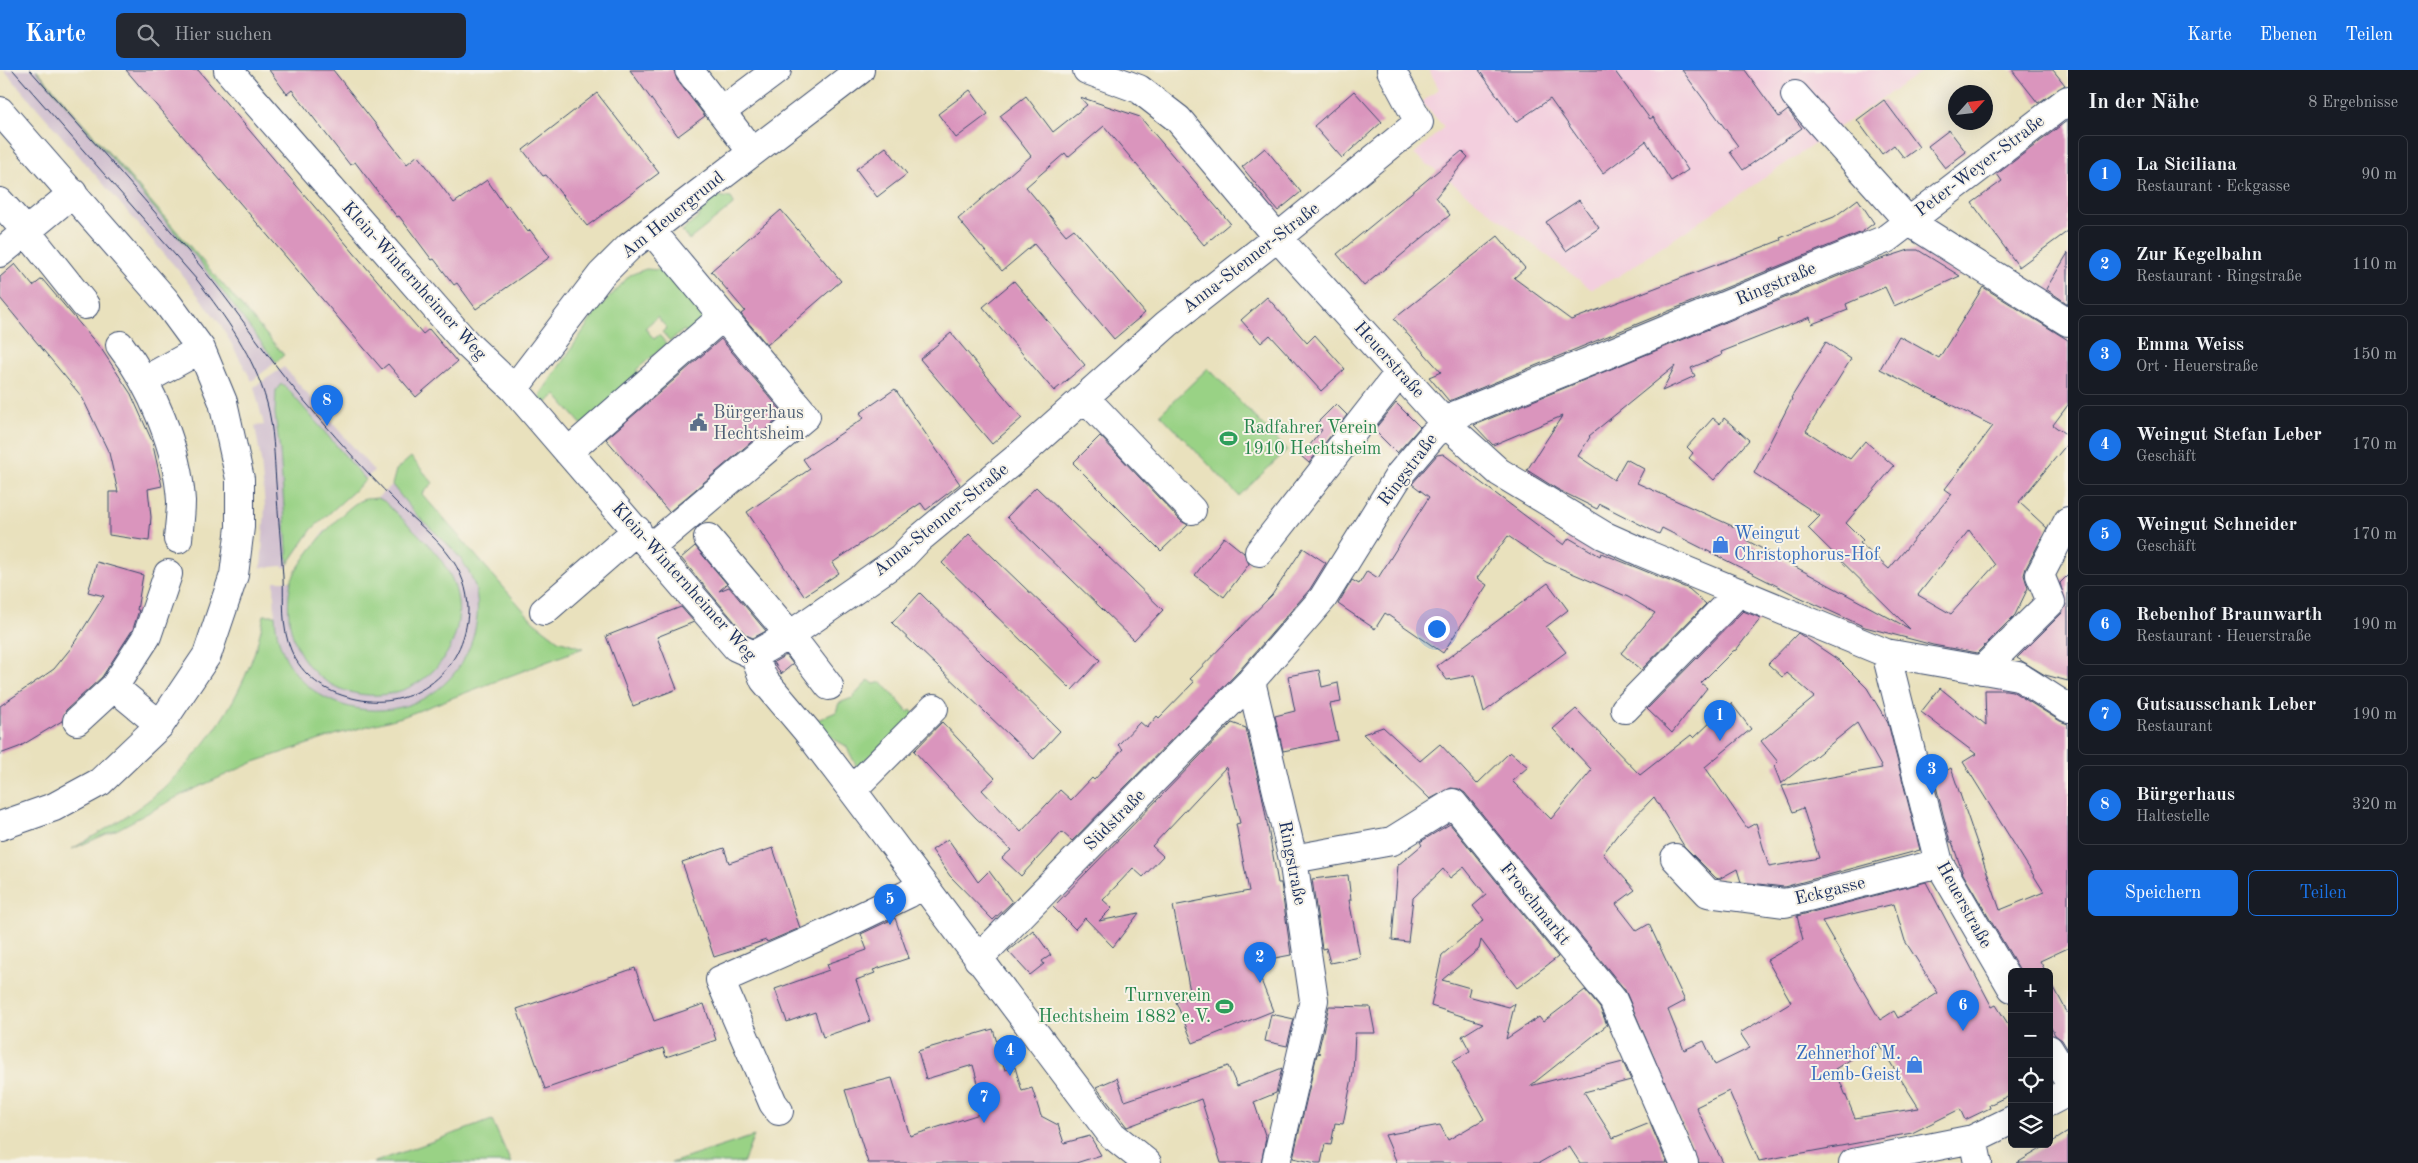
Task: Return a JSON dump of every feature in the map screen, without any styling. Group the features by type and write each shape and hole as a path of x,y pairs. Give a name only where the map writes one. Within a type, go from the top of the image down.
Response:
{"street":[{"name":"Klein-Winternheimer Weg","path":"228,70 467,344 514,389 736,646 754,656 764,680 852,790 1111,1134 1147,1163"},
{"path":"689,70 752,152"},
{"path":"722,112 777,70"},
{"name":"Am Heuergrund","path":"514,389 601,275 629,247 860,70"},
{"name":"Heuerstraße","path":"1086,70 1139,88 1178,119 1276,237 1444,422 1499,472 1603,535 1886,653 1939,863 2008,981"},
{"name":"Anna-Stenner-Straße","path":"754,656 790,635 901,558 919,539 1013,461 1168,324 1419,122 1391,70"},
{"name":"Peter-Weyer-Straße","path":"1795,95 1908,221 2068,100"},
{"path":"0,111 165,300 201,349 223,402 240,480 240,527 234,576 207,655 160,725 100,782 54,808 0,826"},
{"path":"0,253 73,193"},
{"path":"0,202 26,231 85,305"},
{"path":"1908,221 2068,322"},
{"name":"Ringstraße","path":"1276,1163 1314,1000 1293,859 1251,682 1323,598 1400,474 1444,422 1456,414 1598,358 1886,239 1908,221"},
{"path":"544,611 644,539 806,416 651,230"},
{"path":"568,452 722,317"},
{"path":"120,345 145,380 159,413 172,453 181,501 178,540"},
{"path":"145,380 201,349"},
{"path":"1259,552 1400,372"},
{"path":"1085,398 1192,510"},
{"path":"1982,670 2051,602 2040,575 2068,521"},
{"path":"708,538 790,635 829,686"},
{"path":"78,721 114,688 147,636 168,574"},
{"path":"1625,710 1738,592"},
{"path":"1886,653 2018,676 2068,708"},
{"name":"Südstraße","path":"978,959 1251,682"},
{"path":"114,688 160,725"},
{"path":"852,790 934,708"},
{"name":"Froschmarkt","path":"1293,859 1392,841 1453,803 1613,1000 1684,1163"},
{"name":"Eckgasse","path":"1675,858 1708,893 1785,903 1939,863"},
{"path":"779,1111 773,1103 720,980 829,932 908,894 923,884"},
{"path":"2053,1056 2068,1080"},
{"path":"2053,1100 2068,1092"},
{"path":"1852,1163 1975,1151 2008,1123"}],"shaded area":[{"path":"4,70 36,70 197,258 276,362 252,381 221,325 179,271"},
{"path":"1429,70 1924,70 1619,276 1591,289 1414,154 1444,127 1422,102 1439,89"},
{"path":"284,367 374,471 312,529 286,568 282,566 261,568 265,507 261,461 255,426 264,425 254,387"},
{"path":"392,485 416,514 463,560 475,586 478,601 477,616 474,636 465,658 443,685 431,694 405,707 390,710 363,711 333,702 317,693 290,666 281,649 275,625 274,581 291,581 323,533 360,500 377,498"}],"green space":[{"path":"36,70 284,355 276,362 197,258"},
{"path":"712,195 731,198 734,203 689,240 682,231 698,218 708,198"},
{"path":"646,269 673,271 705,300 705,320 687,334 684,330 670,341 662,332 667,328 657,317 645,328 654,339 659,335 667,344 636,370 640,375 582,425 556,395 543,405 540,395 596,312 630,275"},
{"name":"Radfahrer Verein 1910 Hechtsheim","path":"1208,368 1287,450 1239,496 1160,414"},
{"path":"281,384 285,386 366,480 312,529 288,564 280,451 275,414 276,390"},
{"path":"411,457 433,483 422,494 533,621 558,640 583,648 402,717 338,734 254,762 181,795 118,829 72,849 151,798 180,772 197,753 227,711 240,688 250,665 264,615 275,615 283,652 302,680 328,699 359,709 392,709 423,699 450,678 470,646 477,617 477,594 471,576 458,556 416,514 392,485 396,470"},
{"path":"377,498 384,501 438,556 451,577 458,600 458,623 452,644 440,663 424,678 405,689 383,695 359,694 340,689 324,680 311,668 301,654 293,638 289,620 291,582 301,563 322,536 354,504 364,499"},
{"path":"869,680 874,684 882,682 908,712 911,710 916,716 857,767 846,746 834,739 823,729 808,724 836,712 839,703 852,698"},
{"path":"492,1120 511,1163 373,1163 375,1162"},
{"path":"754,1136 743,1163 671,1163"}],"building":[{"path":"126,70 198,70 423,334 429,329 457,362 416,397 388,364 382,369"},
{"path":"269,70 333,70 407,164 418,155 454,203 487,180 506,207 508,205 550,257 476,309 457,283 454,285 434,259 432,260 355,162 350,165 292,90 287,94"},
{"path":"630,70 674,70 677,80 705,116 678,136"},
{"path":"1479,70 1614,70 1650,119 1653,117 1688,170 1671,181 1646,141 1603,173 1550,99 1516,122"},
{"path":"1682,70 1745,70 1779,117 1788,110 1802,128 1743,170 1730,152 1738,146"},
{"path":"2012,70 2053,70 2065,85 2038,103"},
{"path":"970,90 988,114 956,138 938,114"},
{"path":"1354,91 1382,122 1342,158 1314,126"},
{"path":"597,93 659,173 587,226 523,150"},
{"path":"1026,96 1053,132 1087,105 1080,97 1140,117 1230,223 1204,245 1104,126 1068,157 1065,153 1026,187 1066,235 1074,229 1145,313 1114,339 1034,244 1002,271 958,219 1031,156 1000,116"},
{"path":"1884,100 1919,147 1904,158 1894,145 1882,154 1857,120"},
{"path":"2068,120 2068,231 2019,267 1972,203 2002,181 1997,174"},
{"path":"1949,130 1966,152 1945,168 1928,146"},
{"path":"886,147 907,174 877,197 856,169"},
{"path":"1265,148 1301,192 1278,211 1242,167"},
{"path":"1462,151 1468,157 1436,197 1450,215 1364,286 1337,254"},
{"path":"1858,199 1874,223 1862,232 1449,401 1429,377 1441,372 1394,319 1498,236 1525,268 1514,278 1571,320 1781,240 1780,238 1834,217"},
{"path":"1579,200 1599,228 1566,251 1546,222"},
{"path":"781,210 841,281 767,345 741,314 745,311 711,271"},
{"path":"1909,250 1918,250 1960,276 1894,306 1885,287 1846,304 1848,310 1812,324 1810,317 1721,352 1722,355 1691,368 1695,376 1662,391 1675,366 1589,436 1578,456 1614,480 1626,459 1644,469 1637,483 1750,534 1746,540 1910,629 1808,528 1820,516 1754,473 1791,398 1826,342 1851,359 1806,431 1850,459 1865,441 1894,466 1846,523 1863,540 1860,543 1889,569 1952,494 1945,489 1993,426 1880,369 1899,336 1939,358 1983,287 2068,340 2068,405 2053,425 2068,436 2068,443 2019,502 2047,528 2026,568 2024,575 2028,588 2015,615 1977,653 1933,645 1865,627 1795,595 1662,528 1659,534 1600,504 1597,509 1557,489 1527,470 1562,416 1493,445 1474,425 1875,261","holes":["1969,530 1995,565 1951,614 1918,595"]},
{"path":"2068,253 2068,304 2046,289"},
{"path":"15,264 33,286 42,279 102,350 131,394 152,441 162,486 148,489 151,517 149,541 109,535 109,492 118,492 109,453 82,397 0,298 0,277"},
{"path":"1014,281 1085,365 1054,391 983,307"},
{"path":"1267,297 1307,343 1315,335 1345,369 1321,391 1270,335 1261,343 1241,320"},
{"path":"951,333 1022,418 992,444 920,359"},
{"name":"Bürgerhaus Hechtsheim","path":"721,339 784,414 669,512 606,439"},
{"path":"895,389 960,484 926,510 921,503 832,563 839,573 804,596 747,512 810,469 803,459 864,418 860,413"},
{"path":"1396,403 1420,427 1397,453 1374,430"},
{"path":"1336,404 1347,415 1309,463 1301,456 1322,430 1315,425"},
{"path":"1713,418 1720,424 1724,418 1749,440 1714,480 1689,458 1693,453 1687,447"},
{"path":"1100,436 1181,521 1188,525 1161,551 1073,463"},
{"path":"1443,454 1564,545 1569,538 1600,556 1601,553 1689,589 1706,604 1641,670 1621,653 1655,613 1628,597 1546,562 1508,536 1477,578 1487,585 1443,653 1385,613 1375,629 1338,604 1352,580 1359,584 1367,571 1378,578 1429,497 1412,484 1437,455"},
{"path":"1036,487 1163,610 1134,640 1007,517"},
{"path":"969,534 1100,660 1072,690 942,563"},
{"path":"1224,537 1244,553 1249,564 1224,597 1195,575"},
{"path":"695,546 727,584 719,591 729,587 766,631 753,638 746,635 711,594 681,558"},
{"path":"1303,548 1326,563 1310,589 1240,670 1072,841 1062,832 1021,876 1002,858 1011,850 976,818 914,751 942,722 995,778 982,790 1021,832 1060,790 1071,800 1092,778 1094,780 1123,749 1118,745 1140,722 1147,728 1157,716 1159,718 1194,682 1190,679 1272,595"},
{"path":"97,562 143,575 137,610 139,610 133,629 102,677 66,710 62,721 19,747 0,754 0,706 54,669 71,648 104,596 88,592"},
{"path":"2068,575 2068,681 2045,675 2017,658 2062,613 2066,605 2060,583"},
{"path":"1548,583 1568,610 1546,627 1566,652 1484,712 1474,675 1447,680 1437,666"},
{"path":"920,593 1060,731 1034,759 892,623"},
{"path":"681,607 694,622 657,637 677,689 633,706 606,636"},
{"path":"1743,611 1761,618 1736,650 1701,683 1707,688 1672,733 1647,709"},
{"path":"1798,633 1840,661 1867,688 1888,723 1920,850 1784,887 1741,882 1737,869 1719,879 1684,846 1654,797 1618,834 1603,854 1635,890 1616,904 1637,931 1649,924 1685,1001 1668,1010 1684,1050 1704,1041 1715,1065 1750,1048 1740,1033 1791,1002 1767,960 1803,940 1797,916 1926,882 1992,1007 1996,1005 2008,1024 2008,1096 1989,1105 1990,1108 1965,1120 1960,1109 1912,1133 1759,1161 1729,1091 1696,1107 1723,1163 1699,1163 1625,990 1465,793 1459,789 1451,788 1430,799 1363,734 1383,727 1420,761 1440,744 1477,784 1510,752 1528,767 1512,781 1551,819 1592,770 1553,729 1576,709 1640,775 1691,735 1694,738 1731,703 1751,729 1705,767 1747,828 1756,823 1769,867 1819,858 1803,808 1793,812 1782,786 1882,768 1857,723 1781,784 1774,766 1778,762 1761,741 1815,697 1787,673 1782,677 1768,664","holes":["1894,904 1905,941 1938,993 1898,1018 1894,1011 1880,1020 1822,921","1878,1043 1919,1108 1855,1118 1835,1069"]},
{"path":"786,655 793,664 781,674 774,662"},
{"path":"1319,670 1322,687 1338,683 1341,702 1330,704 1338,740 1283,751 1275,716 1295,711 1288,676"},
{"path":"1940,688 1986,725 1985,690 2006,690 2012,691 2068,724 2068,948 2040,961 2044,968 2019,968 1963,874 1952,842 1950,842 1934,778 1951,768 2000,910 2044,892 1963,762 1976,754 1921,712"},
{"path":"1232,723 1246,728 1262,795 1278,883 1281,883 1291,955 1254,962 1273,1011 1193,1043 1176,1002 1191,996 1173,906 1249,891 1236,824 1240,823 1226,767 1152,846 1163,856 1143,877 1133,868 1103,900 1112,908 1099,921 1139,913 1113,947 1085,918 1075,929 1053,907"},
{"path":"1450,824 1558,957 1517,988 1481,940 1479,949 1442,980 1470,988 1468,996 1509,1007 1515,1003 1506,1039 1539,1017 1543,1022 1585,990 1600,1008 1607,1025 1530,1086 1623,1062 1631,1080 1584,1092 1613,1138 1650,1123 1667,1163 1580,1163 1569,1146 1539,1163 1397,1163 1385,1135 1440,1125 1448,1140 1484,1119 1452,1061 1470,1051 1462,1036 1483,1023 1431,1006 1442,955 1484,920 1473,906 1486,895 1464,867 1450,878 1443,869 1413,898 1408,942 1392,940 1398,865 1422,845 1420,842"},
{"path":"948,839 978,882 989,871 1012,902 993,920 950,876 932,850"},
{"path":"724,848 729,863 773,848 800,928 767,942 766,940 714,957 682,862"},
{"path":"1348,875 1351,900 1349,900 1360,957 1330,963 1326,948 1322,949 1312,879"},
{"path":"895,918 909,958 873,970 875,973 856,980 870,1021 823,1037 815,1012 787,1022 775,989 829,970 827,964 867,950 861,934"},
{"path":"1033,930 1051,955 1042,961 1044,964 1030,975 1008,951"},
{"path":"635,968 654,1021 704,1004 716,1040 666,1057 663,1048 545,1089 517,1009"},
{"path":"2053,986 2068,1014 2068,1050 2062,1040 2053,1031"},
{"path":"1329,1006 1370,1007 1375,1033 1355,1033 1353,1073 1343,1124 1335,1123 1331,1145 1325,1144 1321,1163 1316,1163 1293,1158 1317,1054 1321,1053 1318,1052"},
{"path":"1271,1014 1294,1019 1287,1046 1265,1041"},
{"path":"993,1029 1005,1070 1015,1067 1022,1091 1032,1088 1041,1116 1058,1125 1064,1143 1090,1136 1101,1155 1076,1163 868,1163 845,1090 892,1078 910,1136 986,1112 973,1065 926,1079 918,1051"},
{"path":"1228,1066 1237,1086 1282,1068 1276,1093 1254,1102 1266,1138 1261,1163 1221,1163 1201,1099 1127,1127 1096,1087 1117,1078 1125,1101"},
{"path":"2068,1132 2068,1163 2017,1163 2042,1148 2053,1148 2053,1141"}],"tram line":[{"path":"13,70 197,280 238,338 255,369 267,403 271,423 283,577 284,623 291,650 301,668 316,682 333,692 362,700 382,701 402,698 429,685 452,662 465,632 468,603 460,573 453,560 436,540 372,477 301,397 189,252 30,70"}],"place":[{"name":"Bürgerhaus Hechtsheim","path":"699,423"},
{"name":"Bürgerhaus","path":"327,426"},
{"name":"Radfahrer Verein 1910 Hechtsheim","path":"1229,438"},
{"name":"Weingut Christophorus-Hof","path":"1720,544"},
{"name":"La Siciliana","path":"1720,741"},
{"name":"Emma Weiss","path":"1932,795"},
{"name":"Weingut Schneider","path":"890,925"},
{"name":"Zur Kegelbahn","path":"1260,983"},
{"name":"Turnverein Hechtsheim 1882 e.V.","path":"1225,1006"},
{"name":"Rebenhof Braunwarth","path":"1963,1031"},
{"name":"Zehnerhof M. Lemb-Geist","path":"1915,1064"},
{"name":"Weingut Stefan Leber","path":"1010,1076"},
{"name":"Gutsausschank Leber","path":"984,1123"}]}
